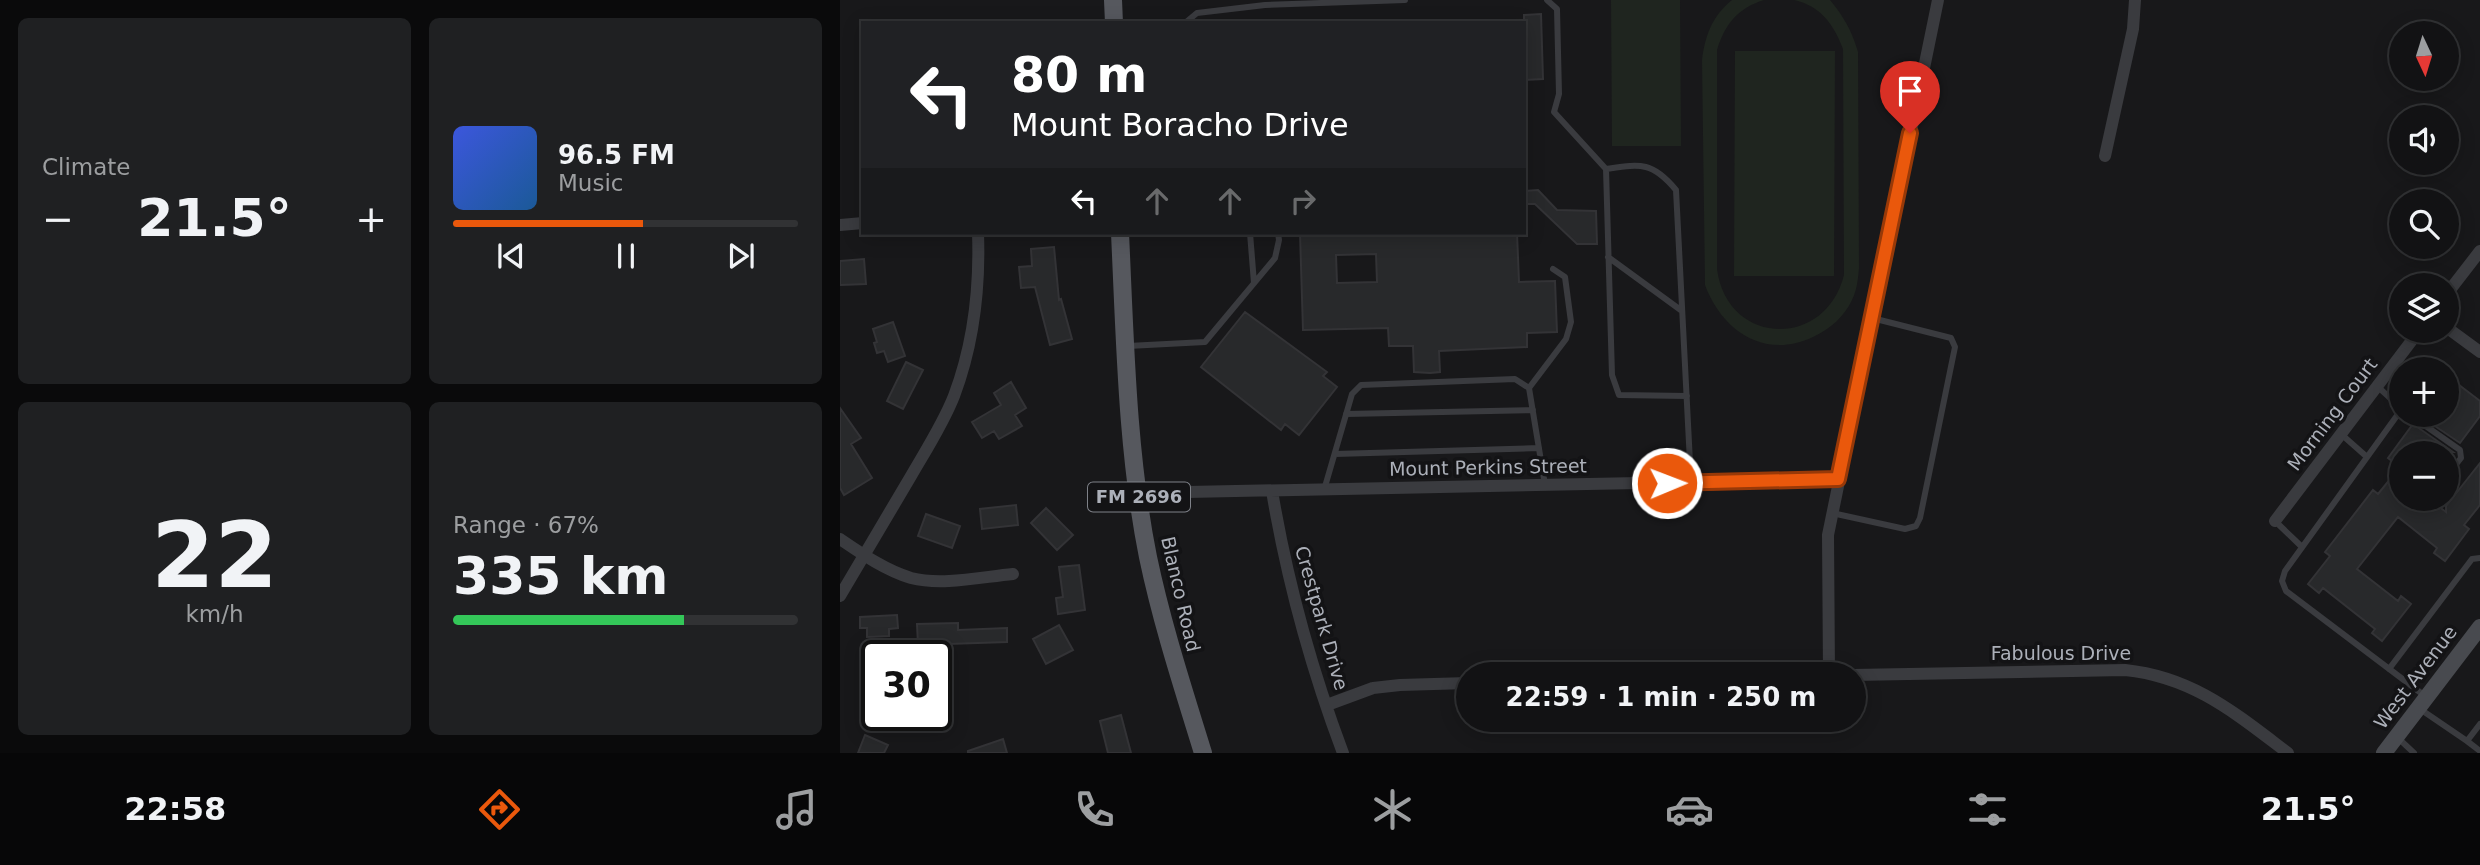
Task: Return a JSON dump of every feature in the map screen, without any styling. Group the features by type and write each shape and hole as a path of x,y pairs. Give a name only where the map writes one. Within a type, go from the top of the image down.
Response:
{"main road":[{"path":"1113,0 1114,21"},
{"name":"Blanco Road","path":"1120,235 1126,346 1139,493 1148,556 1172,650 1203,753"},
{"name":"West Avenue","path":"2384,753 2480,627"}],"street":[{"path":"1829,662 1826,559 1832,513 1938,0"},
{"path":"2105,156 2133,29 2135,0"},
{"path":"840,225 861,223"},
{"path":"840,596 932,441 954,398 967,356 975,315 978,235"},
{"path":"2459,278 2480,251"},
{"path":"2459,337 2480,352"},
{"name":"Morning Court","path":"2275,521 2410,343"},
{"name":"Mount Perkins Street","path":"1139,493 1838,479"},
{"name":"Crestpark Drive","path":"1272,491 1280,538 1302,627 1343,753"},
{"path":"840,539 883,566 913,578 936,581 1013,574"},
{"name":"Fabulous Drive","path":"1866,676 2125,670 2142,672 2183,683 2206,694 2228,707 2288,753"},
{"path":"1327,705 1373,688 1456,683"}],"lane":[{"path":"1187,21 1197,13 1265,5 1405,0"},
{"path":"1548,0 1557,9 1559,94 1553,112 1606,169 1612,375 1619,395 1687,396"},
{"path":"1606,169 1650,167 1663,174 1676,190 1691,482"},
{"path":"1250,235 1254,283"},
{"path":"1126,346 1205,342 1275,258 1278,235"},
{"path":"1608,257 1682,311"},
{"path":"1545,485 1530,387 1566,339 1571,322 1565,277 1553,268"},
{"path":"1832,513 1905,530 1916,526 1926,492 1955,347 1951,338 1872,318"},
{"path":"1324,490 1352,394 1361,385 1515,379 1530,387"},
{"path":"2377,386 2389,398"},
{"path":"1346,414 1533,410"},
{"path":"2389,426 2285,571 2282,581 2286,591 2389,668 2423,702 2480,751"},
{"path":"2427,427 2447,441"},
{"path":"2341,434 2367,457"},
{"path":"1335,454 1539,448"},
{"path":"2275,521 2302,547"},
{"path":"2389,668 2472,559 2480,558"},
{"path":"2467,741 2477,732 2480,724"},
{"path":"2396,737 2414,753"}],"shaded area":[{"path":"1611,0 1680,0 1681,146 1612,146"},
{"path":"1732,0 1764,0 1734,18 1724,32 1717,50 1717,269 1725,294 1738,313 1757,325 1777,329 1798,326 1818,317 1833,299 1844,275 1843,49 1835,32 1819,12 1794,0 1830,0 1847,24 1858,52 1859,268 1856,288 1849,306 1836,322 1819,334 1795,343 1762,343 1747,337 1722,316 1705,285 1702,60 1711,27 1719,13"},
{"path":"1735,51 1835,51 1834,276 1734,276"}],"building":[{"path":"1541,14 1543,79 1526,80 1524,15"},
{"path":"1538,190 1557,210 1596,211 1597,244 1577,244 1535,204 1526,204 1526,191"},
{"path":"1300,235 1517,235 1519,282 1555,281 1557,332 1527,333 1527,347 1439,351 1440,372 1414,372 1413,346 1389,346 1388,328 1303,330","holes":["1376,254 1377,282 1337,283 1336,255"]},
{"path":"1054,247 1059,300 1061,299 1072,339 1050,345 1035,287 1021,288 1019,267 1032,266 1031,249"},
{"path":"864,259 866,284 840,285 840,261"},
{"path":"1245,312 1327,372 1323,376 1337,387 1299,435 1285,424 1281,430 1201,367"},
{"path":"893,322 905,356 888,362 884,351 877,353 873,329"},
{"path":"906,362 923,370 903,409 887,401"},
{"path":"1011,382 1026,408 1015,415 1022,426 999,439 994,431 982,438 972,422 1001,405 994,393"},
{"path":"2459,385 2480,401 2480,416 2460,443 2436,427 2459,427"},
{"path":"840,408 861,438 851,444 872,478 844,495 840,488"},
{"path":"2411,427 2417,427 2437,441 2400,441"},
{"path":"2480,463 2480,505 2464,525 2469,529 2445,561 2434,553 2437,548 2398,517 2357,569 2398,601 2401,596 2411,604 2382,641 2372,633 2375,629 2323,588 2319,593 2308,584 2330,556 2325,552 2373,490 2378,494 2389,480 2389,511 2459,511 2459,490"},
{"path":"1016,505 1018,525 982,529 980,509"},
{"path":"1046,508 1073,535 1057,550 1031,523"},
{"path":"926,514 960,526 952,548 918,536"},
{"path":"1079,565 1085,610 1058,614 1056,598 1063,597 1059,567"},
{"path":"897,615 898,628 889,629 889,636 867,637 867,628 860,628 860,617"},
{"path":"958,623 958,630 1007,628 1007,642 952,644 952,640 918,640 917,624"},
{"path":"1059,625 1073,650 1046,664 1033,639"},
{"path":"1121,715 1131,753 1108,753 1100,721"},
{"path":"865,735 888,745 884,753 858,753"},
{"path":"1003,739 1007,753 968,753 968,751"}],"route":[{"path":"1667,483 1838,479 1910,133"}]}
